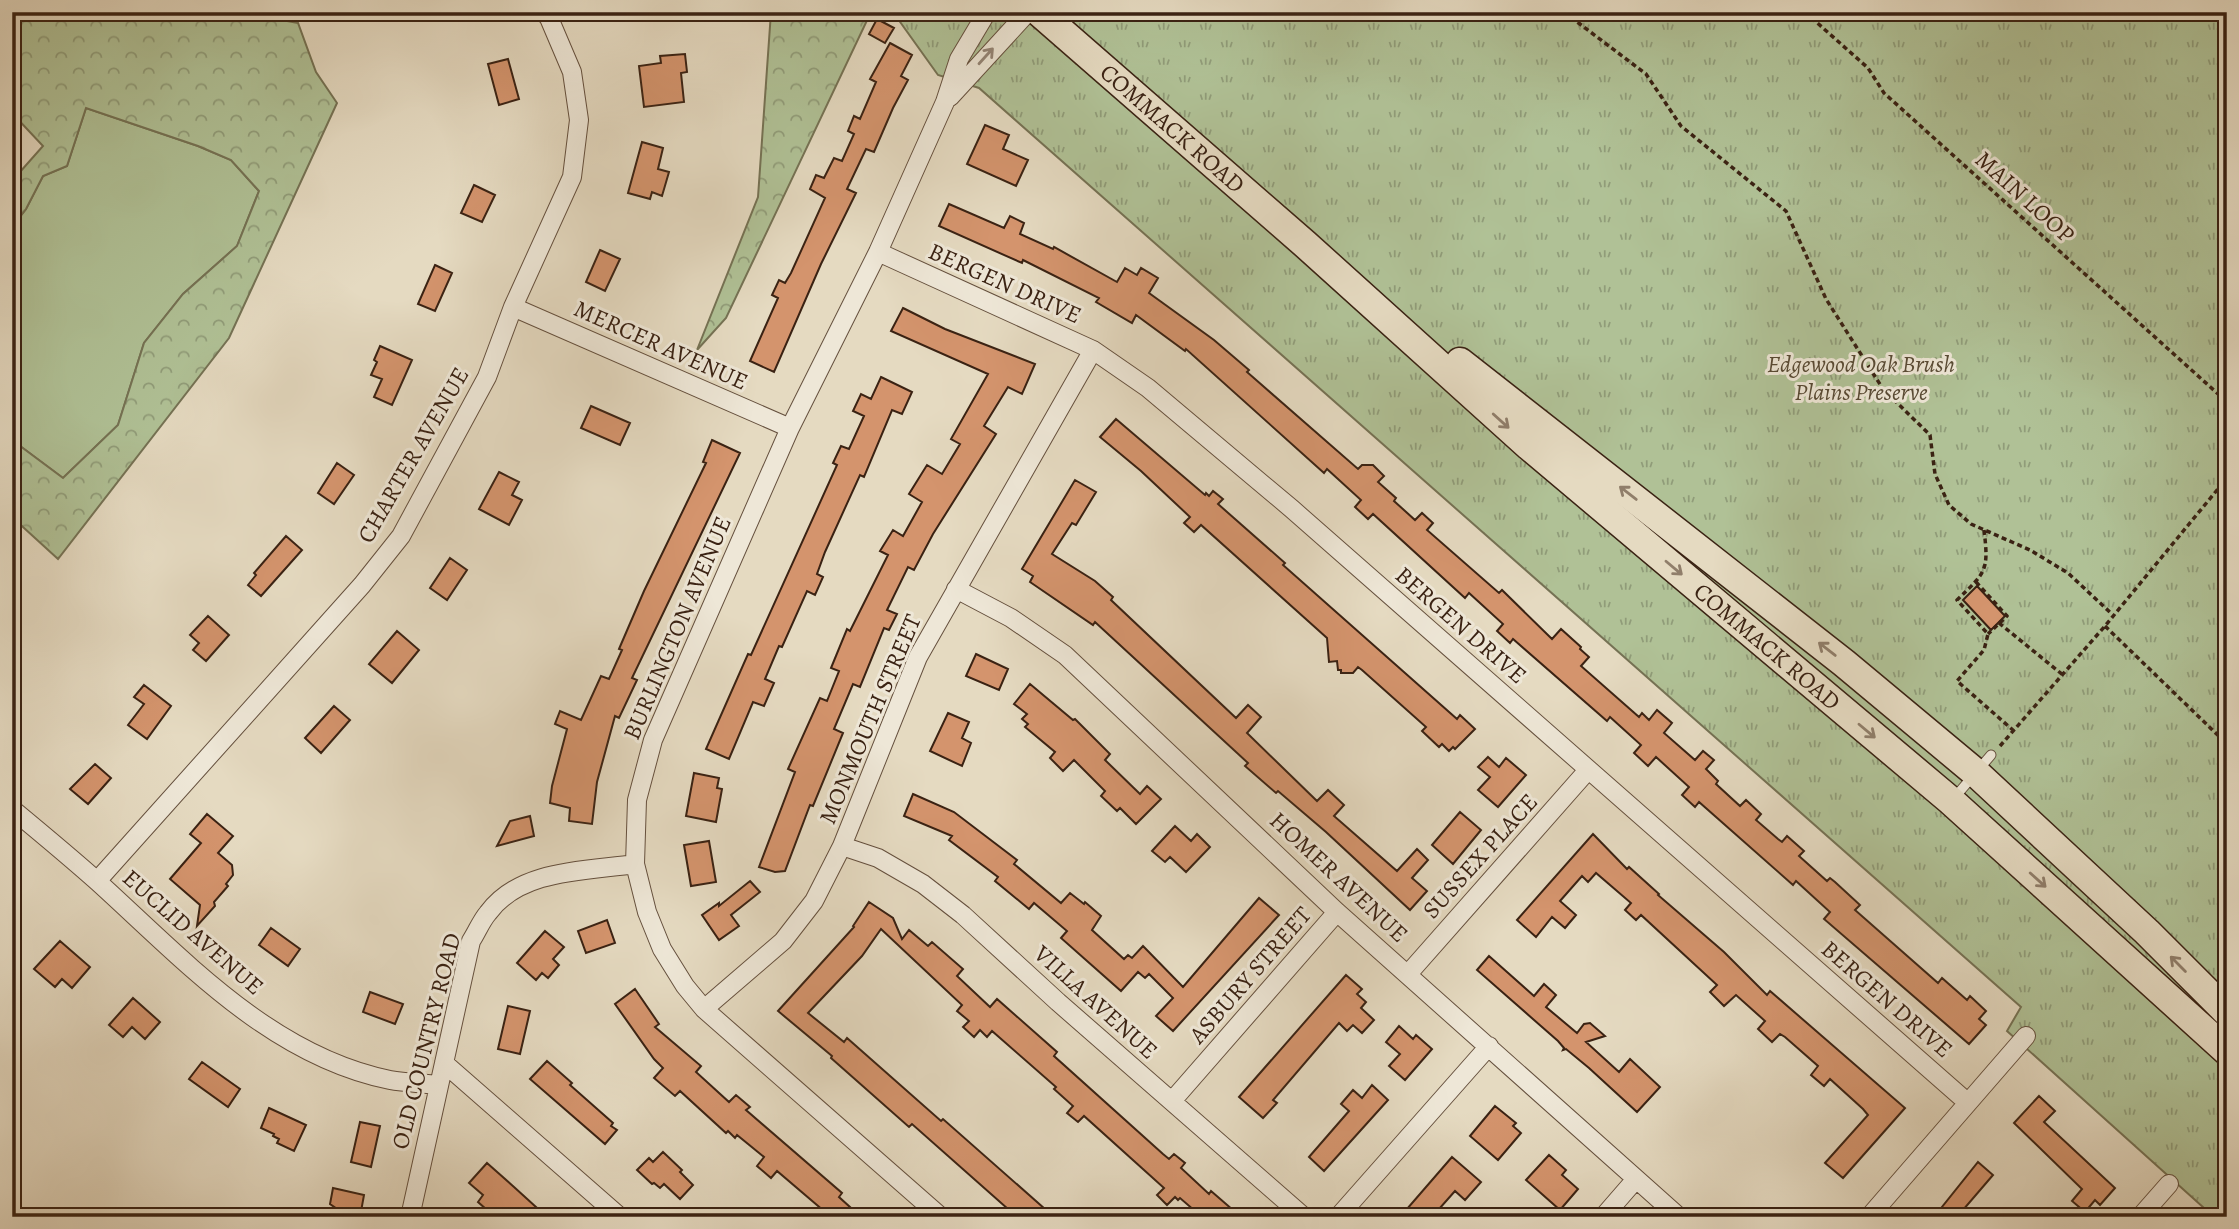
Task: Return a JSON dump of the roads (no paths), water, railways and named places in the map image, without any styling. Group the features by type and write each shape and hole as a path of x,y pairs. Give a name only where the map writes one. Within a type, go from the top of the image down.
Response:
{"main road":[{"name":"COMMACK ROAD","path":"1039,12 1305,244 1529,446 1951,801 2227,1051"},
{"name":"COMMACK ROAD","path":"1305,244 1493,387 1844,663 1984,764 2227,1012"}],"street":[{"name":"CHARTER AVENUE","path":"97,881 362,585 401,536 486,377 513,307 572,177 579,120 572,72 544,12"},
{"name":"BURLINGTON AVENUE","path":"941,1217 704,1009 685,986 662,949 646,912 635,864 637,800 653,740 790,428 878,252 945,102 959,59 987,12"},
{"name":"BURLINGTON AVENUE","path":"945,102 1028,12"},
{"name":"BERGEN DRIVE","path":"878,252 1093,350 1148,388 1292,509 1967,1102"},
{"name":"MERCER AVENUE","path":"513,307 790,428"},
{"name":"MONMOUTH STREET","path":"704,1009 783,941 814,901 842,846 918,657 1093,350"},
{"name":"HOMER AVENUE","path":"956,589 1011,618 1065,655 1337,912 1679,1217"},
{"name":"SUSSEX PLACE","path":"1408,974 1588,770"},
{"name":"EUCLID AVENUE","path":"12,809 97,881 192,970 256,1020 302,1047 352,1069 391,1080 438,1085"},
{"name":"VILLA AVENUE","path":"842,846 877,858 933,892 963,915 1304,1217"},
{"name":"OLD COUNTRY ROAD","path":"410,1217 471,942 488,911 517,887 552,875 635,864"},
{"name":"ASBURY STREET","path":"1172,1101 1337,912"},
{"path":"1869,1217 2026,1036"},
{"path":"1338,1217 1489,1046"},
{"path":"443,1063 620,1217"},
{"path":"1604,1217 1636,1179"},
{"path":"2140,1217 2169,1184"}],"lane":[{"path":"1951,801 1984,764"}],"park label":[{"name":"Edgewood Oak Brush Plains Preserve","path":"1861,378"}]}
